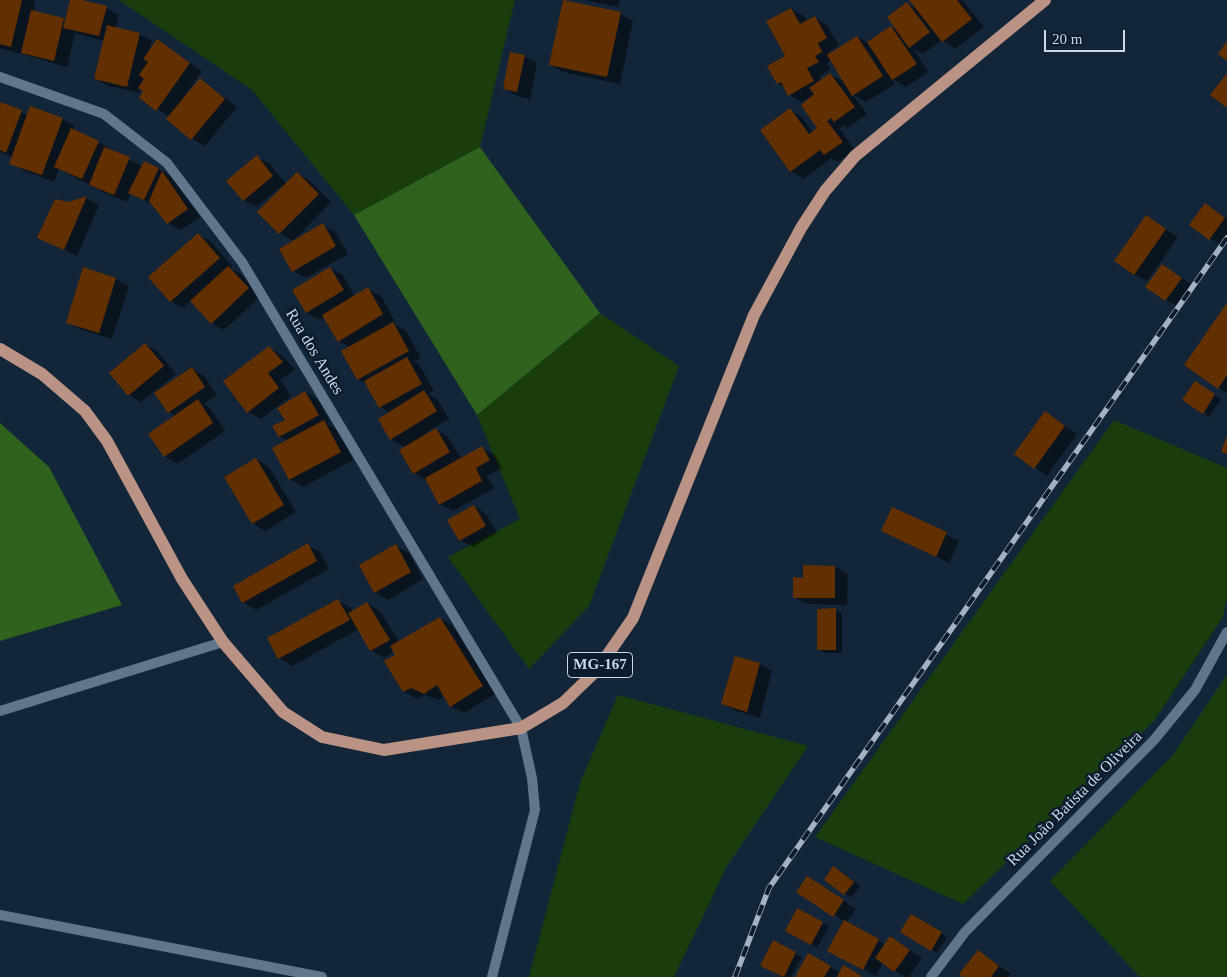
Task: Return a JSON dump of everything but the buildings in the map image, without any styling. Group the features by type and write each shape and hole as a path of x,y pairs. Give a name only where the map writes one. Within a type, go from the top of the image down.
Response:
{"main road":[{"name":"MG-167","path":"0,349 42,374 85,411 107,441 182,579 223,642 283,712 322,737 384,750 520,728 562,703 597,670 633,618 754,315 801,228 825,191 855,156 1045,0"}],"street":[{"name":"Rua dos Andes","path":"0,77 104,114 168,163 242,262 520,728 532,778 535,810 492,977"},
{"name":"Rua João Batista de Oliveira","path":"931,977 965,932 1154,740 1194,690 1227,632"},
{"path":"0,711 223,642"},
{"path":"0,915 322,977"}],"green space":[{"path":"119,0 515,0 480,147 354,215 252,90"},
{"path":"480,147 600,313 477,415 354,215"},
{"path":"600,313 679,366 589,606 529,669 448,557 520,519 477,415"},
{"path":"1114,420 1227,468 1227,596 1223,617 1154,721 963,904 815,837"},
{"path":"0,423 49,467 122,605 0,641"},
{"path":"1227,675 1227,977 1140,977 1050,881 1173,755"},
{"path":"618,695 808,746 727,866 674,977 529,977 580,783"}],"railway":[{"path":"735,977 769,888 1227,238"}]}
